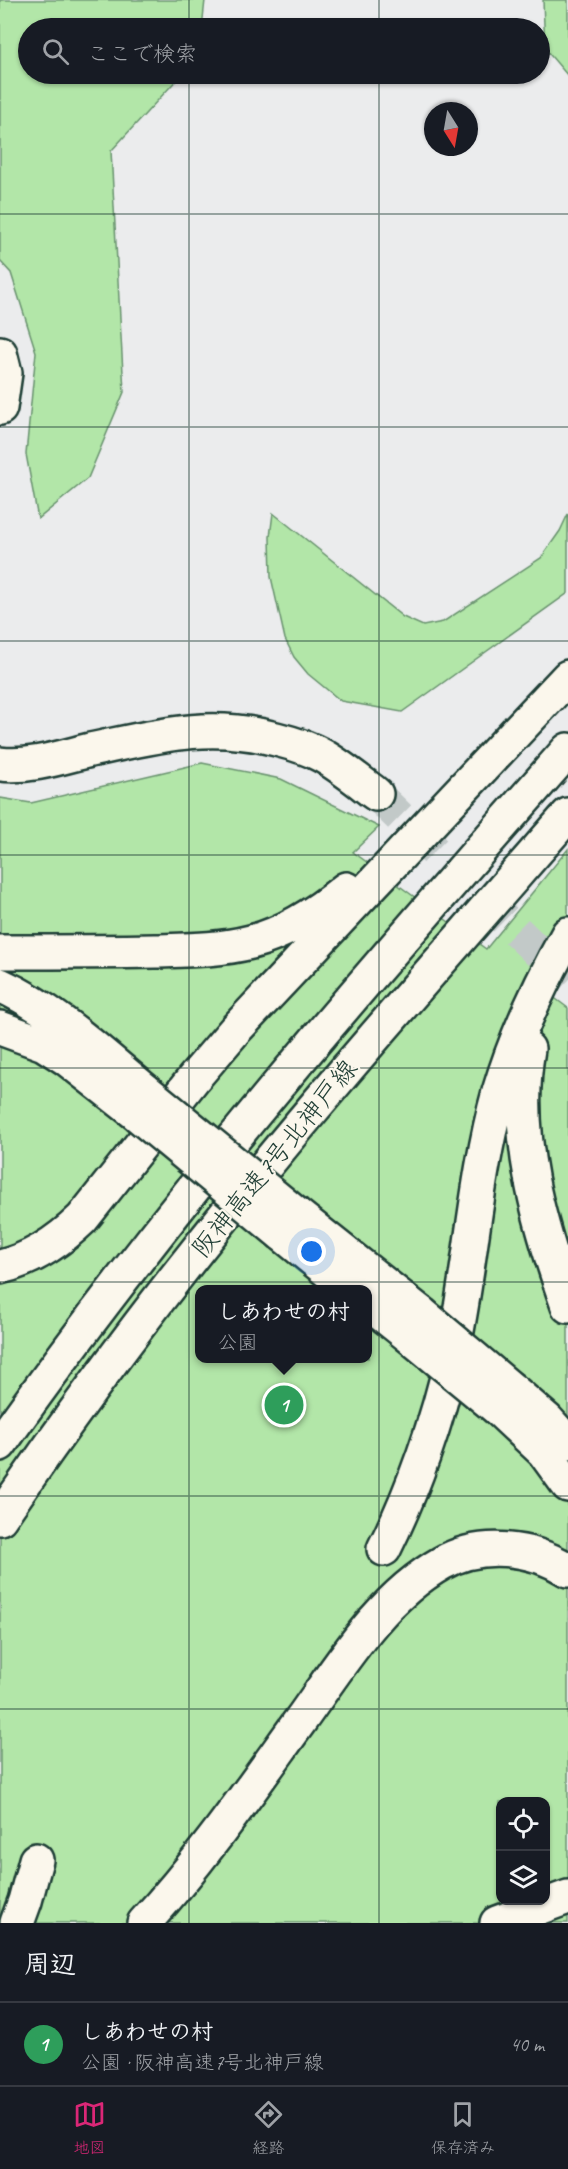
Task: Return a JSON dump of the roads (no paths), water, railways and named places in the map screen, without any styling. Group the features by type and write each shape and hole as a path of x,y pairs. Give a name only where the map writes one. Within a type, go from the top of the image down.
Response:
{"main road":[{"path":"0,353 4,373 0,408"},
{"path":"0,1268 25,1260 46,1248 64,1236 82,1219 235,1030 568,677"},
{"path":"0,952 93,953 198,950 252,942 272,935 330,902 524,724"},
{"path":"0,764 38,762 188,730 224,729 255,733 290,742 321,755 376,794"},
{"name":"阪神高速7号北神戸線","path":"0,1444 143,1251 233,1139 407,932 568,750"},
{"name":"阪神高速7号北神戸線","path":"0,1518 104,1372 251,1185 354,1061 568,815"},
{"path":"384,1549 411,1487 449,1368 459,1319 481,1170 511,1055 568,934"},
{"path":"543,983 534,1014 524,1072 525,1136 537,1203 568,1306"},
{"path":"0,985 34,1002 56,1017 139,1100 365,1285"},
{"path":"0,1028 44,1044 139,1100"},
{"path":"289,1224 346,1285"},
{"path":"372,1291 504,1398 547,1420 568,1443"},
{"path":"372,1305 415,1325"},
{"path":"504,1398 568,1485"},
{"path":"144,1923 206,1852 341,1664 382,1612 404,1590 444,1561 486,1549 529,1553 552,1560 568,1570"},
{"path":"17,1923 36,1860"},
{"path":"497,1923 568,1898"}],"tunnel":[{"path":"376,794 568,981"}],"place":[{"name":"しあわせの村","path":"284,1405"}]}
